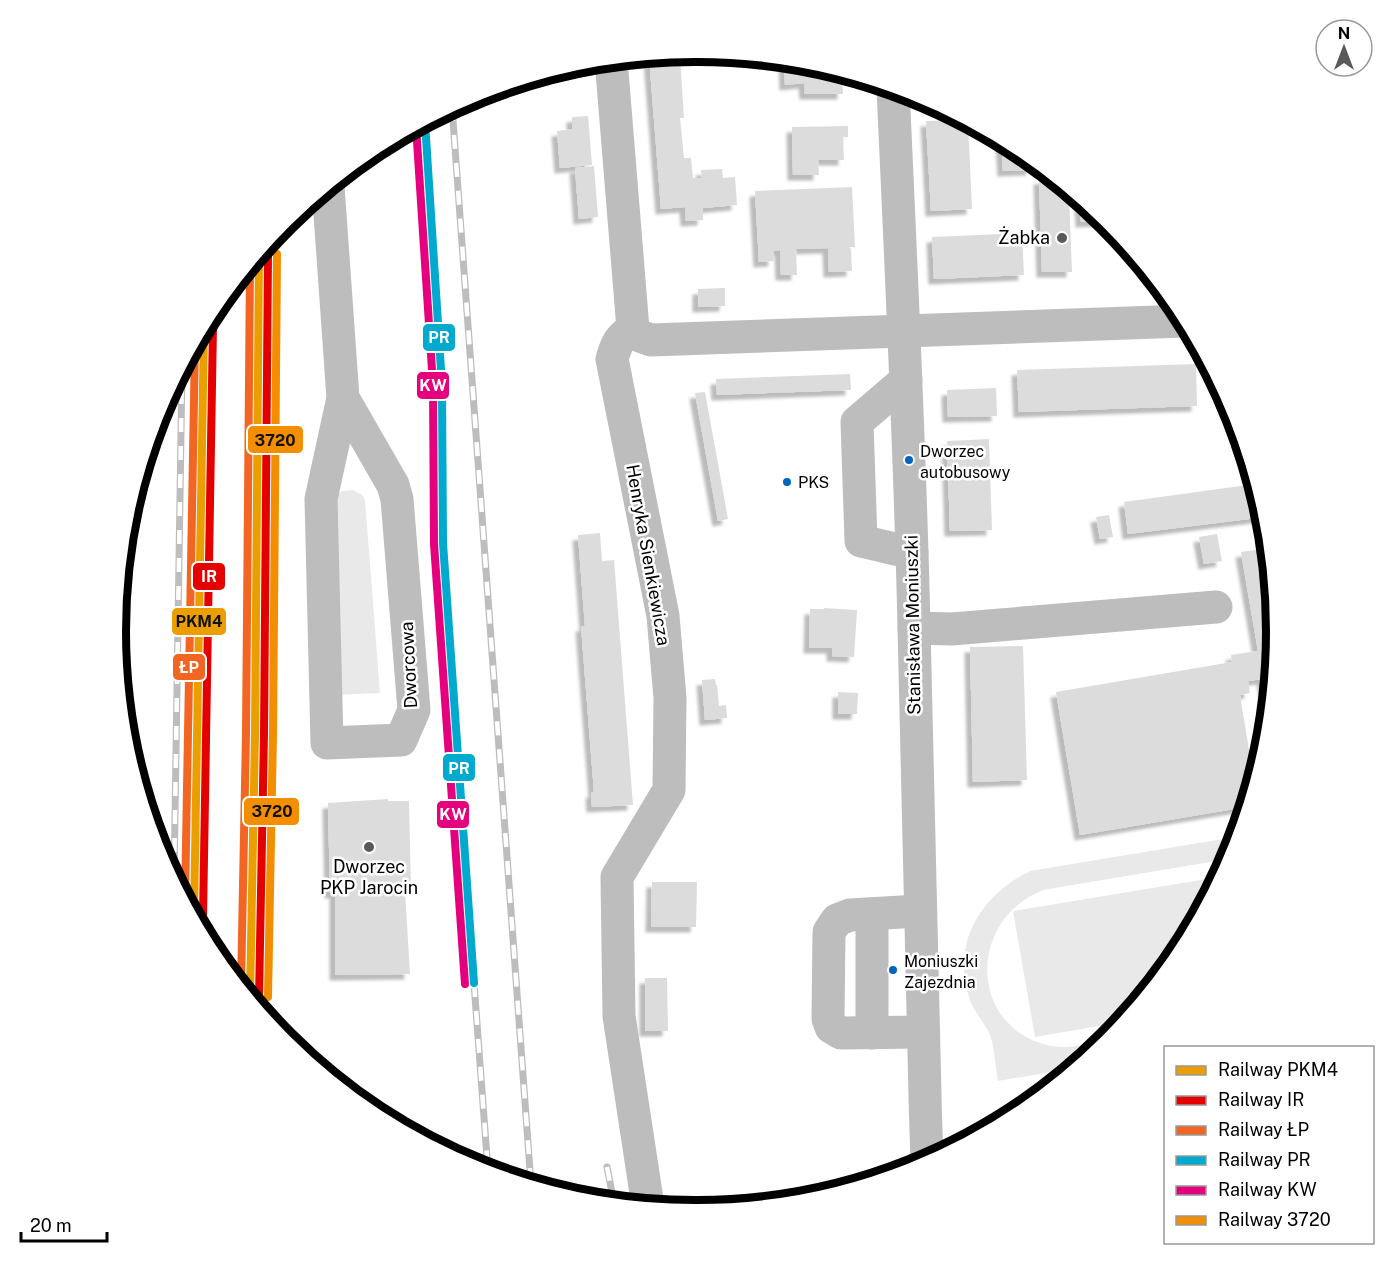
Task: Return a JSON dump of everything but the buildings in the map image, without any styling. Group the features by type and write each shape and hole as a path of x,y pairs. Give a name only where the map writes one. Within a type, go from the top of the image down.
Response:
{"street":[{"path":"612,68 633,329 640,336 651,340 1174,321"},
{"name":"Stanisława Moniuszki","path":"893,97 915,628 927,1151"},
{"name":"Dworcowa","path":"329,196 343,398 321,499 327,743 401,740 414,710 397,499 393,485 343,398"},
{"name":"Henryka Sienkiewicza","path":"633,329 623,335 612,359 663,616 670,698 669,790 617,877 619,1016 647,1198"},
{"path":"906,380 857,422 861,541 912,553"},
{"path":"915,628 952,629 1216,607"},
{"path":"920,911 850,915 837,920 829,932 828,1019 831,1027 841,1033 923,1032"},
{"path":"872,914 872,1033"}],"shaded area":[{"path":"353,490 362,495 365,500 380,693 338,695 337,495 342,491"},
{"path":"1226,839 1217,861 1043,890 1018,904 1001,924 990,947 987,971 991,995 1002,1017 1021,1034 1047,1045 1069,1047 1087,1044 1057,1071 998,1081 990,1035 970,1000 965,979 964,960 967,941 984,908 997,893 1030,871"},
{"path":"1209,879 1170,947 1148,978 1107,1025 1035,1037 1013,911"}],"railway":[{"path":"453,116 530,1175"},
{"path":"174,859 182,386"},
{"path":"474,983 487,1160"},
{"path":"607,1167 612,1194"}],"rail line":[{"name":"PR","path":"426,130 442,385 443,543 474,983"},
{"name":"KW","path":"417,135 433,385 434,544 465,984"},
{"name":"3720","path":"268,997 273,734 277,254"},
{"name":"IR","path":"259,996 264,734 268,256"},
{"name":"PKM4","path":"250,985 259,267"},
{"name":"ŁP","path":"241,974 250,277"},
{"name":"IR","path":"203,916 213,330"},
{"name":"PKM4","path":"194,900 204,345"},
{"name":"ŁP","path":"185,884 195,361"}],"place":[{"name":"Żabka","path":"1062,238"},
{"name":"Dworzec autobusowy","path":"909,460"},
{"name":"PKS","path":"787,482"},
{"name":"Dworzec PKP Jarocin","path":"369,847"},
{"name":"Moniuszki Zajezdnia","path":"893,970"}]}
